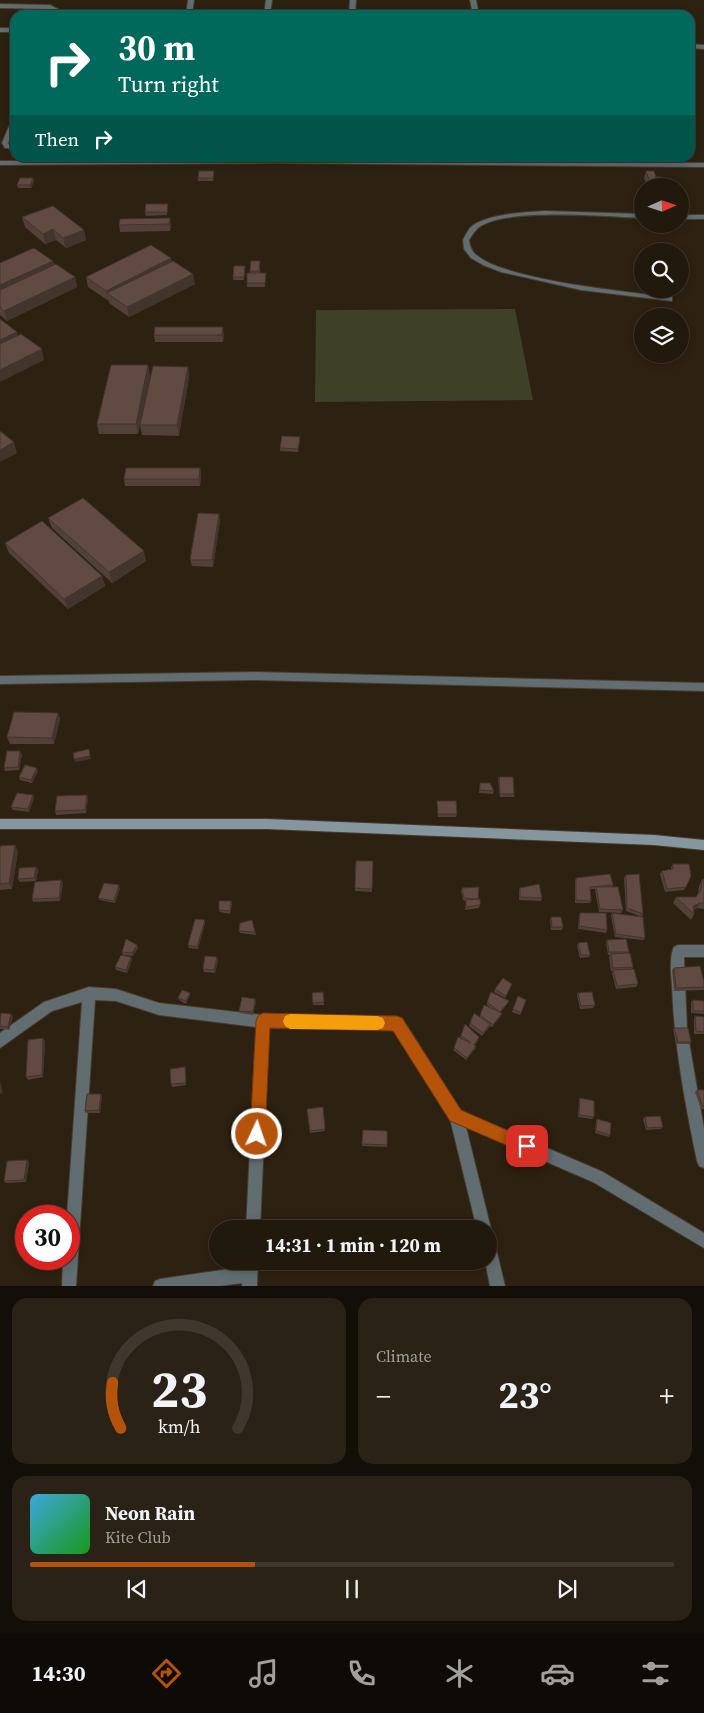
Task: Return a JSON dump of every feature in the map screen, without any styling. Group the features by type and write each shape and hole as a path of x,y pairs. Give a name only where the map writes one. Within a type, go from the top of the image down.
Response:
{"street":[{"path":"0,6 50,7 54,10"},
{"path":"10,131 5,143 7,147 10,147"},
{"path":"0,163 25,162"},
{"path":"555,162 704,165"},
{"path":"634,216 549,213 502,216 478,224 467,234 465,244 470,253 497,269 589,290 668,299"},
{"path":"689,217 704,217"},
{"path":"0,680 255,676 704,687"},
{"path":"0,824 267,824 644,840 704,845"},
{"path":"704,951 678,950 677,975 686,1068 704,1161"},
{"path":"69,1286 89,993"},
{"path":"0,1041 49,1006 89,993 116,995 159,1009 263,1021 397,1024 456,1116 482,1220"},
{"path":"253,1220 263,1021"},
{"path":"456,1116 598,1177 704,1241"},
{"path":"494,1270 498,1286"},
{"path":"160,1286 250,1274"}],"green space":[{"path":"515,309 533,400 315,402 316,310"}],"building":[{"path":"199,171 214,171 213,178 198,178"},
{"path":"646,171 654,171 656,177 662,178 648,178"},
{"path":"20,178 33,178 30,185 17,185"},
{"path":"146,204 168,204 167,212 145,212"},
{"path":"53,206 84,230 63,238 53,229 43,234 22,217"},
{"path":"170,218 169,224 119,225 120,219"},
{"path":"151,245 171,258 106,291 86,277"},
{"path":"34,248 53,261 0,285 0,263"},
{"path":"173,261 193,274 127,307 107,293"},
{"path":"251,261 260,261 259,271 250,271"},
{"path":"56,264 75,277 4,311 0,307 0,290"},
{"path":"234,266 245,266 244,277 233,277"},
{"path":"247,273 266,273 265,283 247,283"},
{"path":"0,319 17,332 0,340"},
{"path":"155,327 223,327 222,335 154,335"},
{"path":"21,334 42,349 0,370 0,344"},
{"path":"111,365 148,365 136,424 97,424"},
{"path":"153,366 188,367 177,425 140,425"},
{"path":"0,431 14,442 0,450"},
{"path":"282,436 300,437 298,449 280,448"},
{"path":"126,468 200,468 199,479 124,479"},
{"path":"83,498 144,551 109,572 48,518"},
{"path":"198,513 219,514 212,560 190,560"},
{"path":"42,521 102,576 64,599 5,543"},
{"path":"14,712 58,713 52,738 7,737"},
{"path":"89,749 90,756 74,759 73,753"},
{"path":"7,751 20,751 18,767 4,768"},
{"path":"25,765 37,768 31,780 19,777"},
{"path":"499,777 513,777 514,794 500,794"},
{"path":"480,783 490,783 494,791 480,790"},
{"path":"17,793 33,795 28,809 11,807"},
{"path":"87,795 85,810 55,811 57,796"},
{"path":"437,801 456,801 457,814 438,814"},
{"path":"15,845 9,883 0,884 0,846"},
{"path":"356,861 373,861 372,889 355,888"},
{"path":"673,864 689,864 691,876 686,887 667,889 662,871 673,869"},
{"path":"36,867 34,878 18,879 19,868"},
{"path":"610,874 613,885 590,887 591,901 576,900 576,878"},
{"path":"639,874 643,914 627,908 626,875"},
{"path":"704,879 704,903 693,906 694,914 676,897 696,897 701,890 702,880"},
{"path":"61,880 59,898 32,899 35,882"},
{"path":"104,883 119,885 114,901 98,898"},
{"path":"539,884 542,898 520,897 520,888"},
{"path":"479,887 478,899 464,898 462,888"},
{"path":"596,887 618,887 623,910 600,909"},
{"path":"480,899 480,905 466,907 466,900"},
{"path":"219,901 231,901 230,911 219,910"},
{"path":"580,913 606,913 607,930 579,926"},
{"path":"612,913 643,917 645,938 616,934"},
{"path":"551,917 561,917 563,927 552,927"},
{"path":"195,919 205,920 197,947 188,945"},
{"path":"252,920 255,932 239,931 240,923"},
{"path":"126,939 137,945 132,953 122,952"},
{"path":"626,939 629,952 609,952 607,940"},
{"path":"587,942 590,955 581,955 578,943"},
{"path":"630,953 633,967 613,968 611,954"},
{"path":"121,955 131,957 126,970 115,967"},
{"path":"205,956 217,957 214,970 203,969"},
{"path":"700,966 704,987 676,988 674,968"},
{"path":"634,969 638,984 617,986 613,970"},
{"path":"503,978 512,984 506,996 495,989"},
{"path":"182,990 190,993 186,1001 178,998"},
{"path":"323,992 324,1002 313,1003 312,993"},
{"path":"491,992 509,1001 500,1012 487,1002"},
{"path":"592,992 595,1005 581,1006 578,993"},
{"path":"518,996 526,1000 521,1013 513,1009"},
{"path":"242,997 255,999 253,1012 239,1011"},
{"path":"693,1000 704,1001 704,1011 693,1011"},
{"path":"484,1005 502,1013 493,1025 480,1015"},
{"path":"1,1013 11,1014 8,1027 0,1026"},
{"path":"474,1013 490,1024 483,1033 470,1023"},
{"path":"695,1016 704,1017 704,1032 696,1031"},
{"path":"465,1024 479,1037 474,1045 476,1046 467,1058 454,1048 458,1037 471,1043 461,1035"},
{"path":"674,1028 688,1028 691,1042 678,1042"},
{"path":"43,1038 42,1075 26,1077 28,1040"},
{"path":"185,1067 186,1083 171,1084 170,1069"},
{"path":"697,1090 704,1090 704,1107 703,1107"},
{"path":"87,1094 101,1094 99,1110 85,1111"},
{"path":"580,1098 594,1101 594,1117 579,1115"},
{"path":"323,1107 325,1129 310,1131 307,1109"},
{"path":"660,1116 663,1127 647,1128 645,1117"},
{"path":"597,1119 611,1123 610,1135 596,1131"},
{"path":"363,1130 387,1131 387,1145 362,1144"},
{"path":"27,1160 24,1180 4,1181 7,1161"}],"slow traffic":[{"path":"290,1021 377,1023"}],"route":[{"path":"257,1134 263,1021 397,1024 456,1116 527,1146"}]}
